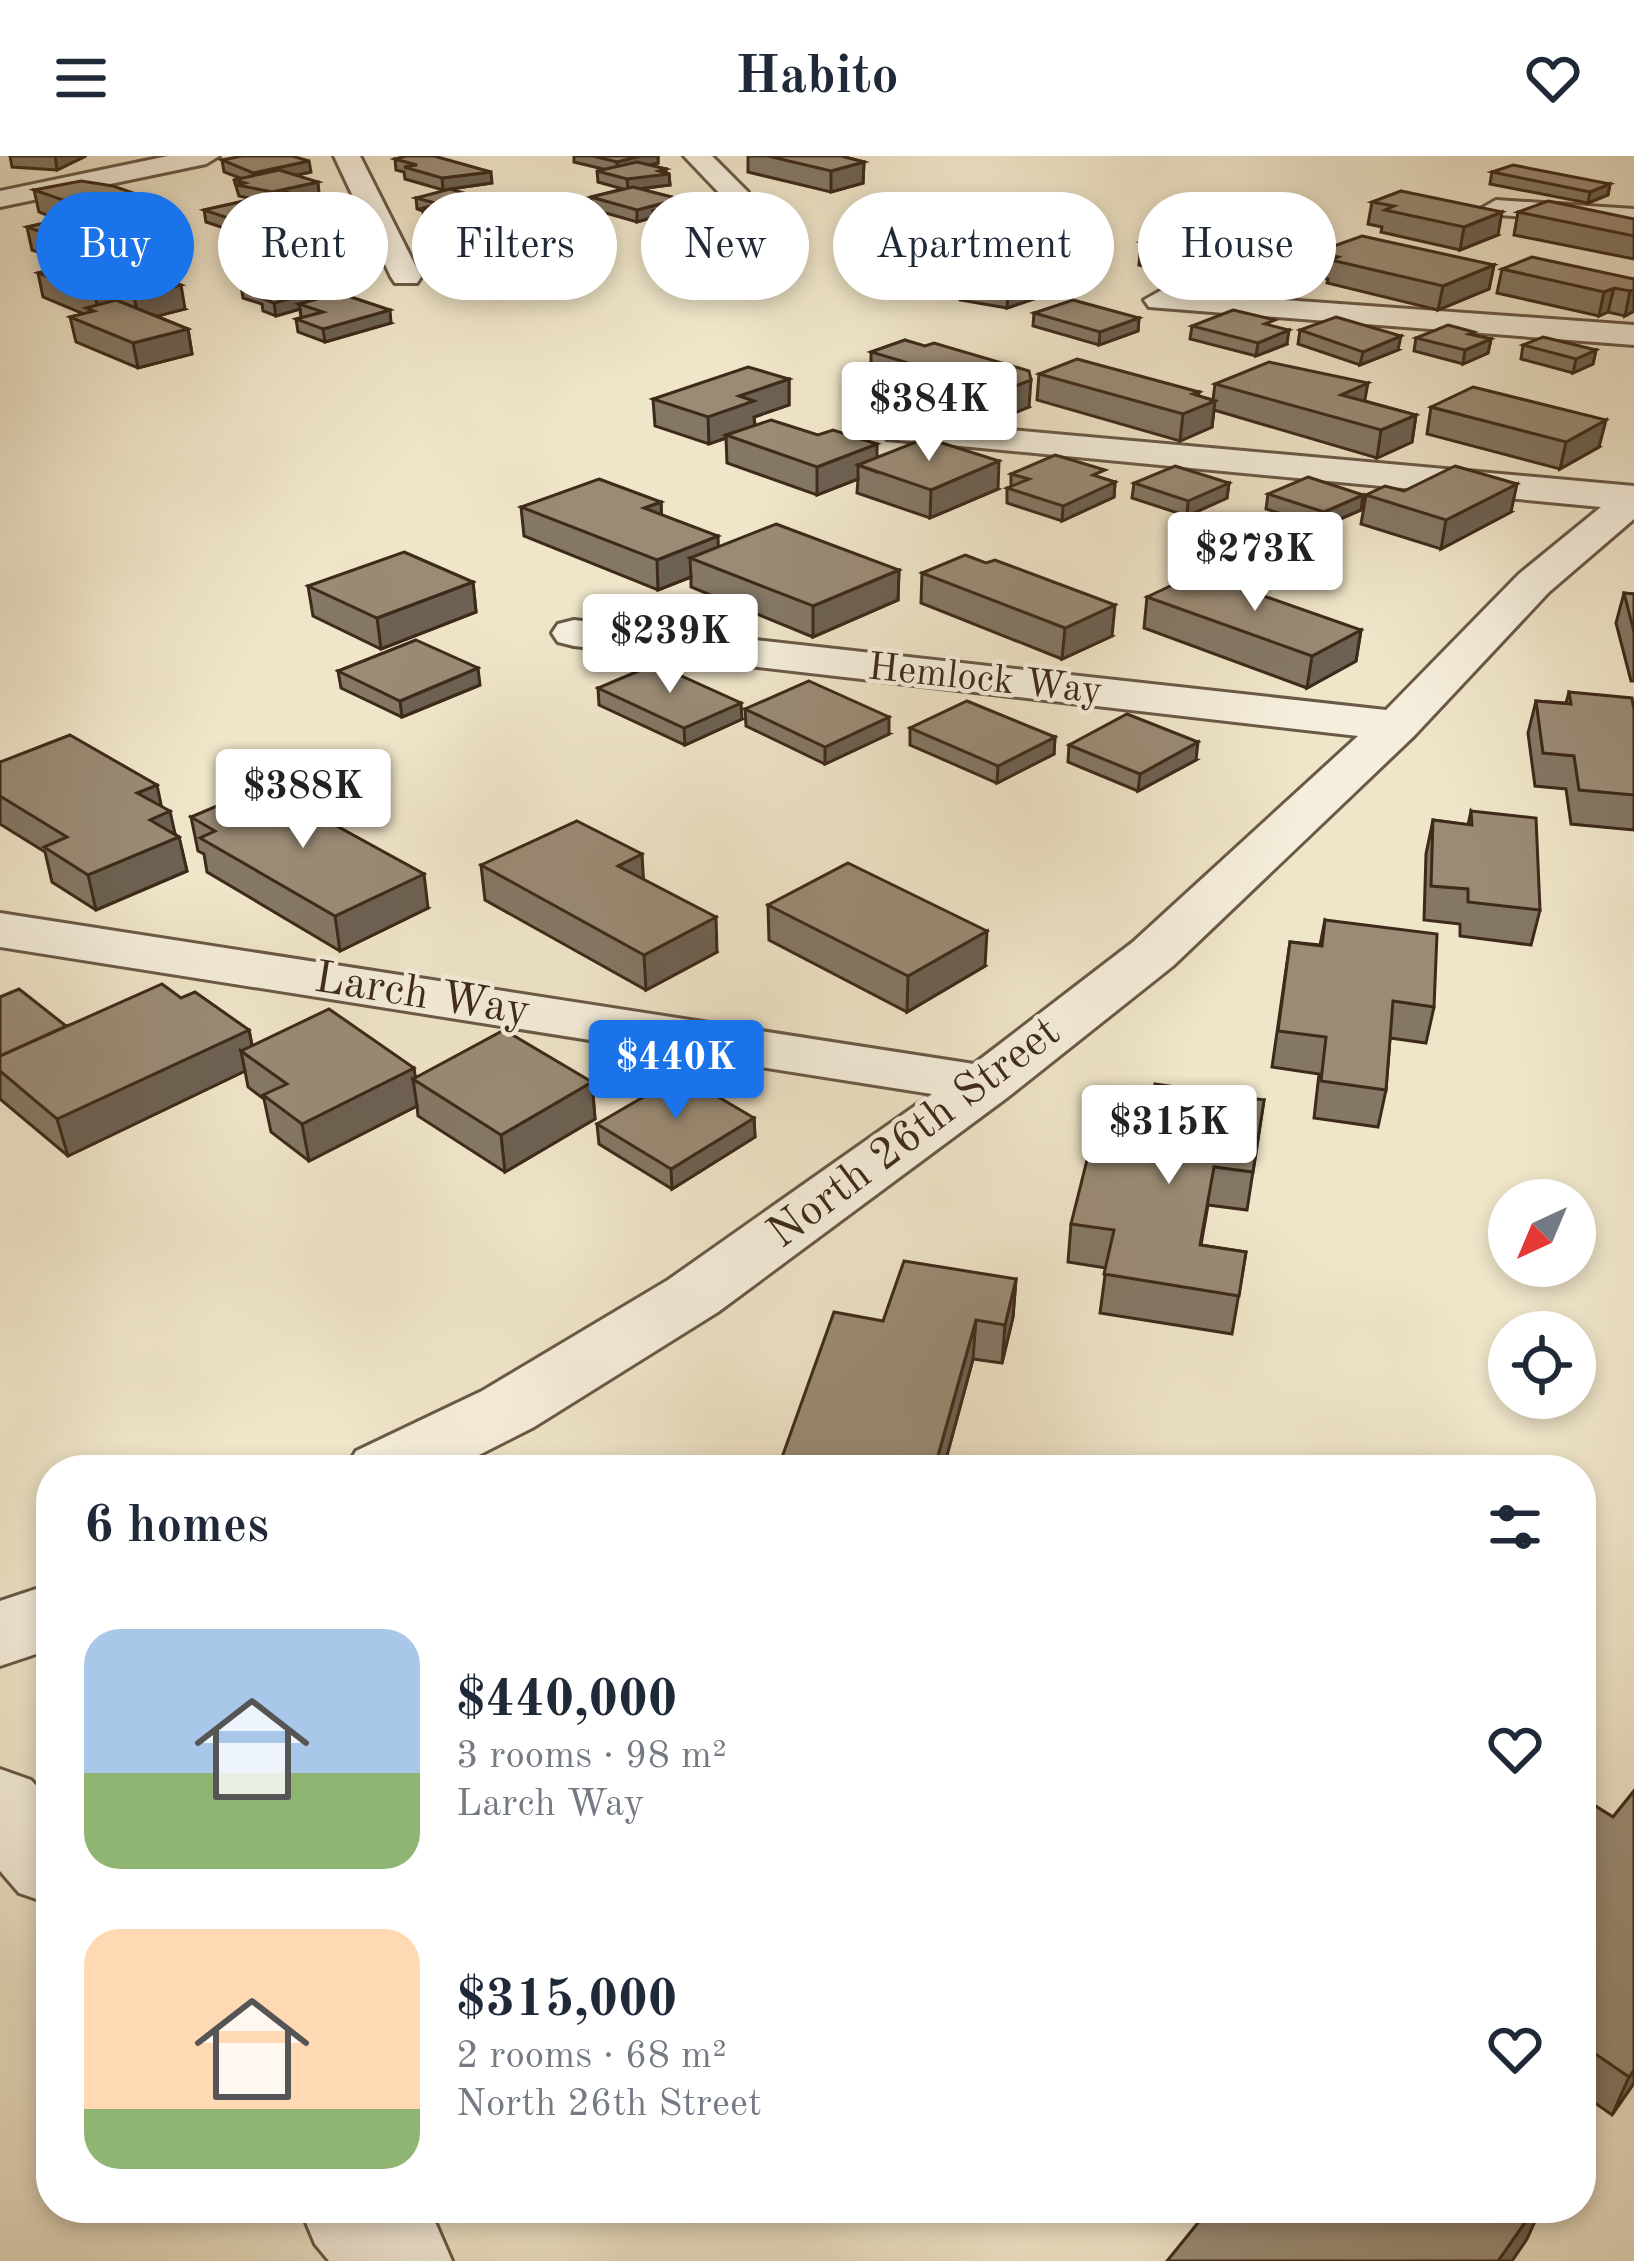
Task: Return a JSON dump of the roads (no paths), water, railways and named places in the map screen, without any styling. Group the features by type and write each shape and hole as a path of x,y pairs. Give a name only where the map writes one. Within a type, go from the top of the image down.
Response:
{"street":[{"path":"0,199 206,156"},
{"path":"346,156 406,277"},
{"path":"698,156 734,192"},
{"path":"1496,208 1634,218"},
{"path":"1160,300 1634,335"},
{"path":"900,431 1634,498"},
{"name":"North 26th Street","path":"414,1455 508,1409 693,1296 986,1084 1153,954 1396,726 1534,583 1634,498"},
{"name":"Hemlock Way","path":"574,633 1396,726"},
{"name":"Larch Way","path":"0,930 986,1084"},
{"path":"0,1634 36,1621"},
{"path":"0,1808 36,1848"},
{"path":"365,2223 399,2261"}]}
